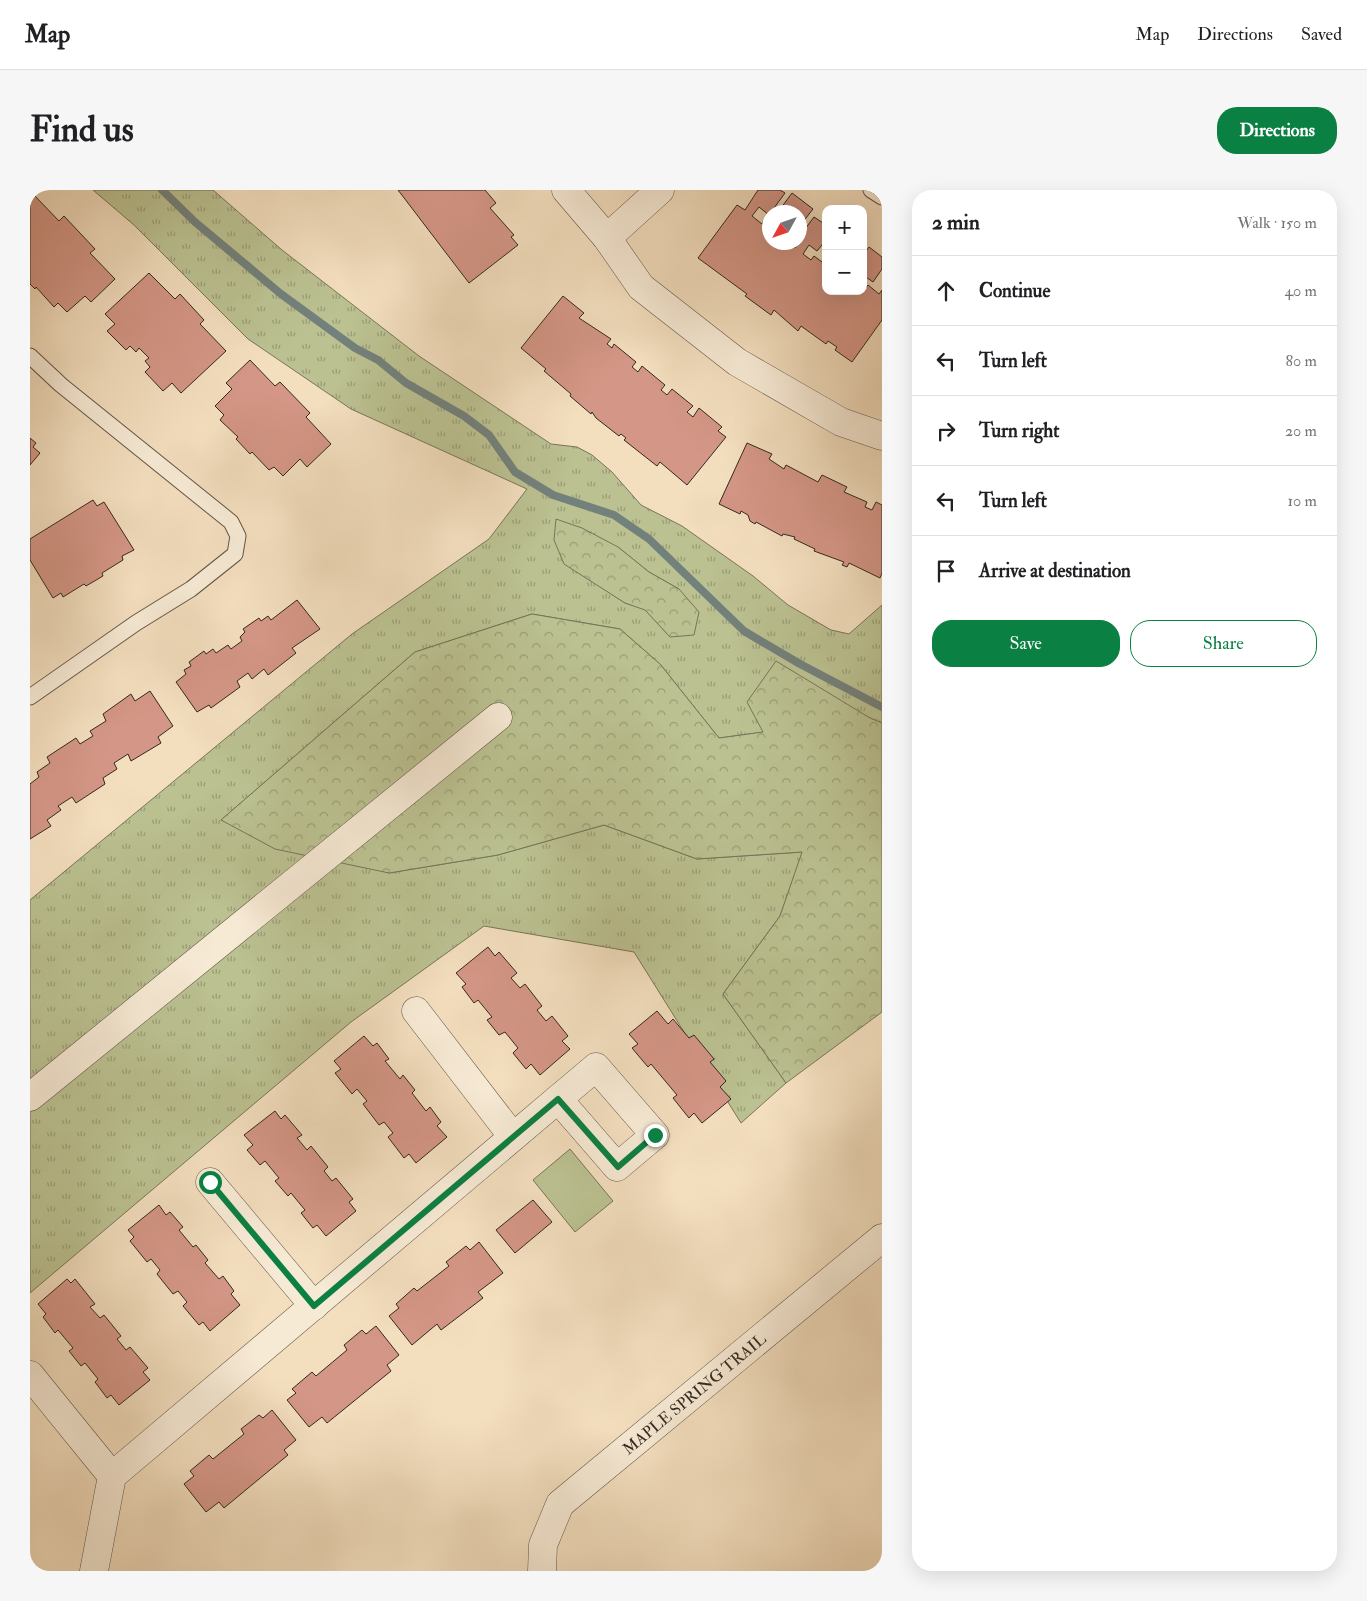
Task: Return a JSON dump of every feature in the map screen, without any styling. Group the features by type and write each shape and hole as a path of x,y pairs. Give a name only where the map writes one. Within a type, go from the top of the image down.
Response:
{"street":[{"path":"566,190 606,238 641,287 737,362 842,422 882,436"},
{"path":"606,238 660,190"},
{"path":"30,1097 498,717"},
{"path":"416,1011 513,1137"},
{"path":"94,1571 112,1476 558,1099"},
{"path":"210,1182 314,1306"},
{"name":"MAPLE SPRING TRAIL","path":"542,1571 543,1545 560,1504 882,1238"},
{"path":"30,1375 112,1476"}],"lane":[{"path":"870,190 882,197"},
{"path":"30,356 61,385 231,522 238,536 235,554 191,589 136,623 30,697"}],"green space":[{"path":"93,190 213,190 282,250 419,356 551,444 577,447 592,455 612,472 641,505 682,526 753,576 788,605 831,630 849,634 882,605 882,723 870,718 719,738 660,664 620,629 532,614 415,652 221,820 389,873 498,855 604,825 697,859 803,852 780,916 723,994 786,1083 741,1123 634,952 484,926 351,1022 30,1293 30,900 352,634 489,539 527,489 351,409 248,339 134,225","holes":["618,547 649,572 679,589 670,637 645,609 625,603 601,587"]},
{"path":"556,519 582,528 618,547 649,572 679,589 699,612 694,635 670,637 645,610 625,603 564,564 554,540"},
{"path":"532,614 620,629 660,664 719,738 763,732 747,702 776,661 870,718 882,723 882,1012 786,1083 723,994 780,916 802,852 697,859 604,825 498,855 389,873 275,849 221,820 415,652"},
{"path":"570,1149 613,1201 575,1232 533,1180"}],"building":[{"path":"398,190 485,190 496,203 490,208 514,235 511,237 518,245 469,283"},
{"path":"758,190 780,190 785,193 776,205 762,205 762,209 759,207 752,216 762,224 762,250 806,250 803,254 811,260 814,256 822,262 822,295 867,295 868,285 879,294 882,290 882,320 852,362 835,350 837,347 828,341 826,344 801,326 798,331 774,310 771,315 745,296 747,294 698,258 737,205 745,210"},
{"path":"792,193 813,209 807,217 807,205 783,205"},
{"path":"34,195 59,221 64,216 95,249 90,253 115,279 91,302 85,296 67,312 58,303 54,307 36,287 35,289 30,284 30,199"},
{"path":"814,217 822,222 822,245 817,251 809,245 807,248 807,226"},
{"path":"869,247 882,257 882,269 873,282 867,278 867,250"},
{"path":"149,273 175,299 180,294 204,320 200,324 226,351 181,393 172,383 163,391 145,372 150,367 145,361 149,358 139,348 136,352 130,346 126,350 107,331 115,324 105,314"},
{"path":"563,296 584,313 579,318 611,339 607,344 612,348 614,344 636,362 632,367 638,372 642,366 665,385 661,390 667,395 672,389 693,406 687,412 693,417 699,408 722,427 718,431 726,437 687,485 660,462 657,466 624,440 626,438 621,434 619,436 596,418 592,412 591,414 544,371 546,369 521,348"},
{"path":"250,360 275,386 280,382 310,413 306,417 331,444 307,467 300,459 283,476 274,467 269,470 252,452 250,454 236,439 238,437 220,420 224,415 215,406 232,389 226,383"},
{"path":"30,438 36,443 33,447 40,453 30,465"},
{"path":"747,443 772,454 769,459 784,469 786,465 818,482 822,475 847,487 844,492 867,502 865,507 872,510 876,502 882,505 882,573 880,578 849,563 847,567 842,565 844,562 814,551 815,549 794,539 795,537 783,534 782,536 756,522 755,524 750,521 748,515 741,511 740,514 719,504"},
{"path":"93,500 97,506 104,502 134,550 122,556 123,560 102,573 103,576 86,586 84,584 63,597 61,593 53,598 30,560 30,539"},
{"path":"297,600 320,629 292,648 296,653 268,675 264,669 252,679 248,673 237,681 240,687 211,708 209,705 197,712 176,682 186,674 184,670 191,666 189,662 204,651 206,654 213,649 216,653 228,645 231,649 242,641 240,637 245,632 243,629 259,618 261,621 268,616 271,620"},
{"path":"150,691 173,726 158,737 161,743 131,761 128,754 114,763 117,769 103,778 105,784 76,803 72,797 58,806 61,810 47,820 51,826 30,839 30,784 39,777 37,772 50,763 47,757 76,738 80,744 93,736 90,731 106,721 103,714 131,694 135,701"},
{"path":"488,947 495,956 499,952 517,973 511,978 520,988 525,984 542,1006 537,1010 546,1021 552,1016 568,1036 562,1041 570,1049 540,1075 531,1064 526,1069 513,1053 518,1048 505,1032 499,1035 487,1020 492,1017 478,1000 474,1003 462,987 466,984 456,973"},
{"path":"657,1011 668,1024 673,1019 689,1038 694,1035 714,1059 710,1062 726,1081 720,1087 731,1099 702,1123 694,1113 689,1118 673,1098 677,1095 651,1064 648,1067 632,1048 638,1044 629,1034"},
{"path":"364,1036 373,1046 377,1043 389,1059 385,1061 400,1079 403,1075 415,1090 412,1093 426,1111 430,1107 441,1122 437,1126 447,1137 416,1163 409,1154 404,1158 388,1137 393,1133 384,1122 379,1125 363,1104 367,1101 357,1089 352,1094 335,1073 341,1069 334,1061"},
{"path":"275,1111 281,1119 285,1115 302,1135 297,1138 307,1150 311,1146 328,1167 324,1171 332,1181 336,1178 353,1199 349,1202 356,1211 326,1236 317,1225 313,1228 301,1213 305,1210 291,1193 288,1196 275,1181 279,1178 265,1161 260,1165 247,1150 253,1145 244,1135"},
{"path":"533,1200 552,1222 515,1253 496,1230"},
{"path":"159,1205 166,1215 170,1212 183,1227 179,1230 193,1247 196,1245 208,1260 205,1263 219,1279 223,1276 234,1291 231,1294 240,1305 210,1331 203,1322 199,1325 183,1306 187,1302 178,1291 173,1294 157,1274 160,1270 151,1259 147,1262 130,1241 134,1237 128,1230"},
{"path":"479,1242 503,1273 478,1292 483,1298 441,1330 437,1324 412,1345 389,1316 399,1308 396,1304 414,1288 417,1291 449,1266 446,1262 466,1246 470,1250"},
{"path":"67,1279 71,1283 75,1279 95,1304 90,1307 100,1318 104,1315 121,1336 117,1339 126,1350 130,1347 148,1368 143,1372 150,1380 119,1405 111,1395 107,1398 95,1382 98,1379 85,1363 81,1366 69,1351 73,1348 58,1330 55,1333 43,1317 46,1314 38,1304"},
{"path":"376,1326 399,1355 387,1365 391,1371 327,1423 322,1417 309,1427 287,1400 296,1393 292,1389 312,1372 316,1376 347,1350 344,1345 362,1330 366,1334"},
{"path":"272,1410 296,1440 284,1450 288,1455 224,1508 219,1502 206,1512 184,1484 194,1476 190,1471 209,1455 213,1459 244,1434 241,1429 259,1415 263,1418"}],"waterway":[{"path":"162,190 195,222 281,294 355,348 378,360 406,383 464,416 489,435 515,472 553,495 614,515 649,539 744,631 800,664 882,707"}],"route":[{"path":"210,1182 314,1306 558,1099 618,1167 655,1135"}]}
